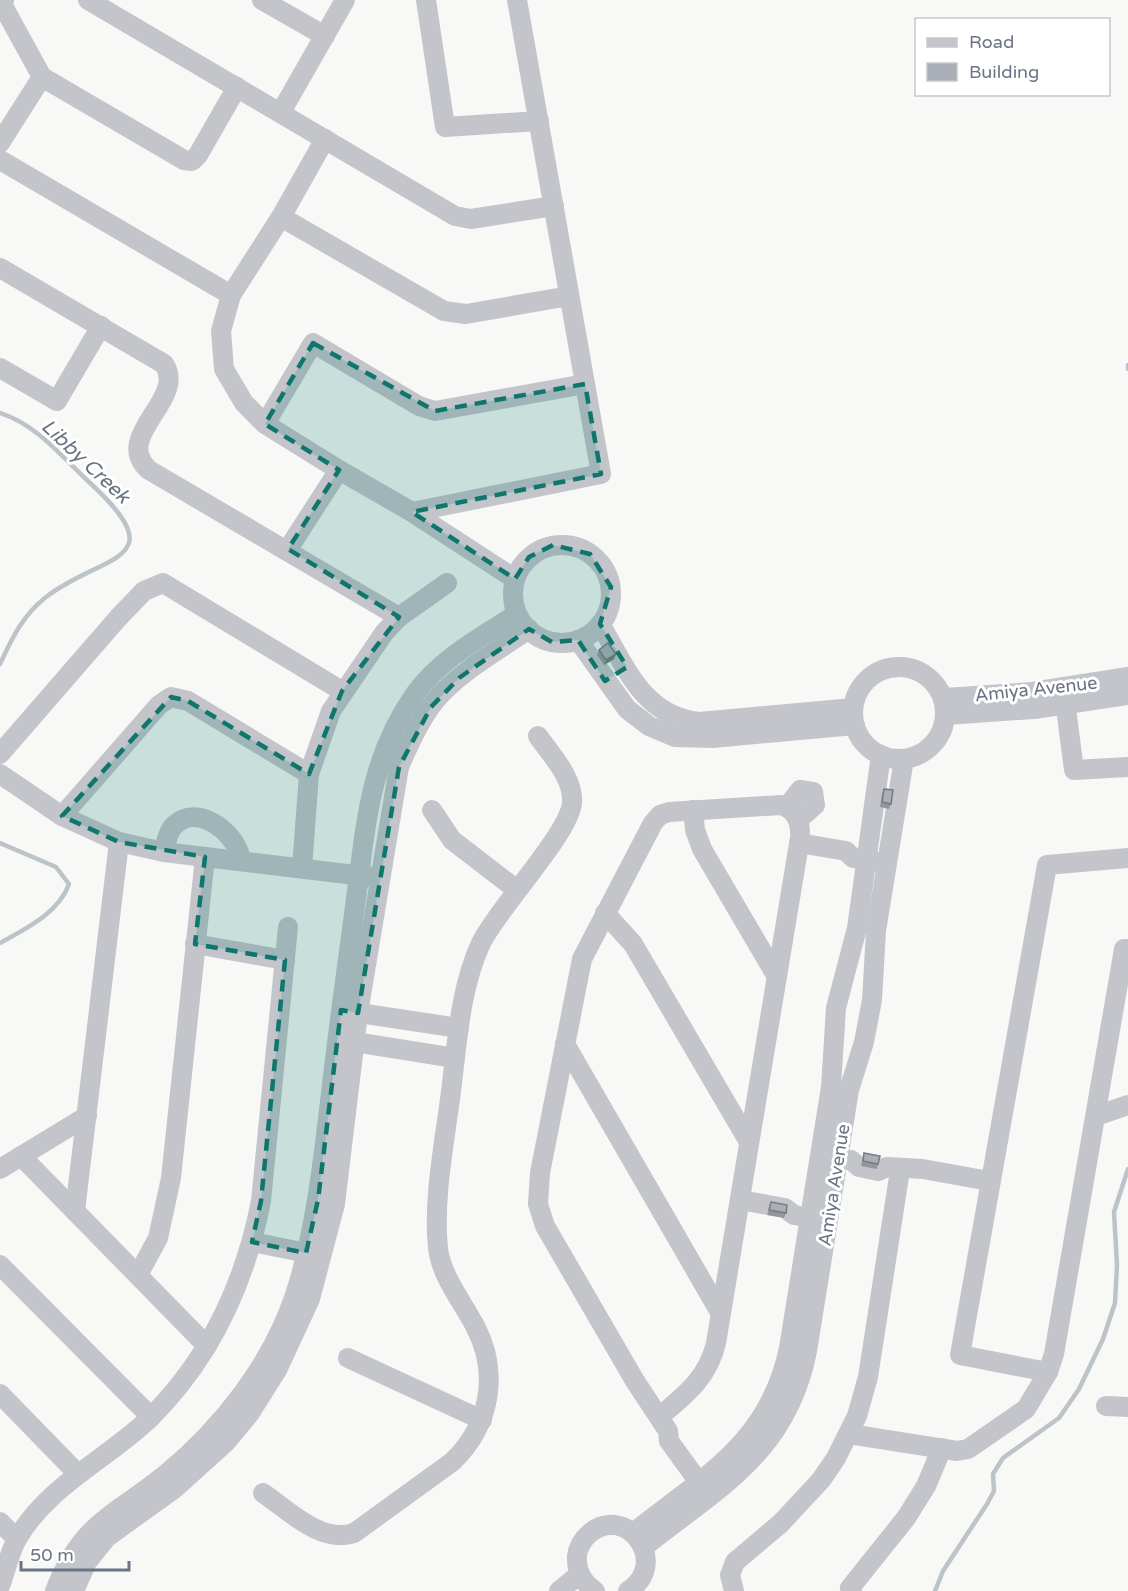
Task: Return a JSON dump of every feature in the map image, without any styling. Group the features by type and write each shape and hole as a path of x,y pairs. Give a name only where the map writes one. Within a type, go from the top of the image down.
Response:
{"street":[{"path":"4,0 3,6 42,77 189,161 198,155 237,87"},
{"path":"88,0 455,216 471,219 554,206"},
{"path":"262,0 325,36"},
{"path":"281,112 345,0"},
{"path":"426,0 445,127 539,122"},
{"path":"412,512 601,474 518,0"},
{"path":"0,142 42,77"},
{"path":"325,139 281,217 231,295 221,331 224,369 244,403 266,424 412,512 515,579"},
{"path":"0,160 231,295"},
{"path":"281,217 433,306 455,314 569,296"},
{"path":"0,268 161,360 169,373 168,386 137,446 138,459 143,465 288,549 399,617"},
{"path":"0,368 57,401 101,326"},
{"path":"266,424 313,343 419,406 435,411 585,384"},
{"path":"288,549 339,470"},
{"path":"566,545 585,551 600,563 610,587 610,600 600,624 578,640 552,642 523,622 514,602 515,579 529,557 540,549 566,545"},
{"path":"0,754 118,618 144,591 163,583 342,691"},
{"path":"302,868 309,774 331,711 371,648 399,617 447,584"},
{"path":"74,1591 87,1562 107,1537 174,1489 227,1441 250,1413 296,1334 310,1299 318,1200 350,1011 359,875 379,761 402,716 427,679 465,647 523,622"},
{"path":"350,1011 380,878 399,767 425,717 442,693 523,622"},
{"path":"600,624 631,675 654,705 663,712 687,720 712,721 854,716"},
{"path":"578,640 617,698 649,726 686,738 854,716"},
{"path":"888,667 911,668 922,672 939,687 945,706 944,726 933,745 915,757 904,759 880,755 864,743 854,716 861,687 868,678 888,667"},
{"path":"605,681 631,675"},
{"path":"617,698 631,675"},
{"name":"Amiya Avenue","path":"1064,696 1128,677"},
{"name":"Amiya Avenue","path":"945,706 1064,696 1128,695"},
{"path":"1064,696 1074,770 1128,767"},
{"path":"62,816 159,705 171,697 188,701 309,774"},
{"path":"263,1492 307,1524 341,1537 354,1533 452,1462 466,1448 482,1420 490,1388 485,1347 446,1275 438,1249 444,1146 459,1028 473,965 481,944 561,829 572,806 570,785 537,736"},
{"name":"Amiya Avenue","path":"638,1540 753,1432 780,1384 811,1218 837,1157 849,1090 864,1042 872,1000 874,944 869,861 880,755"},
{"name":"Amiya Avenue","path":"837,1157 833,1074 836,1008 853,944 869,861 893,828 904,759"},
{"path":"0,774 62,816 119,842 164,852 380,878"},
{"path":"875,789 898,793"},
{"path":"663,1424 707,1370 713,1356 721,1314 798,849 793,813 774,804 664,813 657,818 587,946 578,973 540,1173 538,1204 541,1216 635,1381 663,1424 677,1434 702,1478"},
{"path":"432,810 452,840 517,890"},
{"path":"693,810 698,838 777,977"},
{"path":"164,852 171,828 187,818 195,818 217,826 231,836 240,850 241,861"},
{"path":"871,825 893,828"},
{"path":"75,1211 119,842"},
{"path":"798,849 844,862 869,861"},
{"path":"138,1275 158,1238 165,1214 177,1135 205,857"},
{"path":"1048,1372 960,1355 989,1181 1047,865 1128,858"},
{"path":"605,912 633,944 749,1143"},
{"path":"752,934 785,926"},
{"path":"0,1586 17,1539 44,1505 77,1473 133,1433 151,1417 186,1377 207,1346 233,1298 252,1242 261,1201 288,927"},
{"path":"195,944 285,960"},
{"path":"849,1434 942,1448 968,1449 1017,1417 1030,1404 1048,1372 1056,1346 1124,949 1128,949"},
{"path":"350,1011 459,1028"},
{"path":"346,1041 455,1058"},
{"path":"566,1044 721,1314"},
{"path":"556,1092 589,1085"},
{"path":"723,1098 757,1095"},
{"path":"1096,1116 1128,1105"},
{"path":"0,1169 87,1116"},
{"path":"21,1156 207,1346"},
{"path":"837,1157 861,1156 880,1160 894,1169 923,1169 989,1181"},
{"path":"727,1580 735,1562 807,1497 836,1458 849,1434 868,1377 894,1169"},
{"path":"739,1206 783,1220 811,1218"},
{"name":"Amiya Avenue","path":"638,1540 741,1470 768,1443 783,1420 798,1390 803,1371 811,1218"},
{"path":"252,1242 315,1254"},
{"path":"55,1591 76,1547 89,1533 166,1473 215,1429 237,1401 281,1327 315,1254"},
{"path":"0,1265 151,1417"},
{"path":"694,1268 729,1265"},
{"path":"348,1358 482,1420"},
{"path":"0,1394 77,1473"},
{"path":"1106,1406 1128,1407"},
{"path":"852,1591 850,1588 912,1509 926,1486 942,1448"},
{"path":"0,1522 17,1539"},
{"path":"595,1591 580,1574 578,1551 590,1532 612,1525 638,1540 646,1564 639,1587"},
{"path":"559,1591 580,1574"}],"highlighted area":[{"path":"313,343 435,411 585,384 601,474 412,512 515,579 529,557 553,545 590,554 611,587 600,624 627,667 605,681 578,640 552,642 529,629 459,678 431,707 399,767 358,1013 341,1010 318,1200 306,1253 252,1242 261,1201 285,960 195,944 205,857 119,842 62,816 171,697 188,701 309,774 342,691 399,617 288,549 339,470 265,424"}],"building":[{"path":"608,643 616,654 606,660 599,650"},
{"path":"884,789 893,790 891,804 882,802"},
{"path":"864,1153 880,1156 878,1164 863,1161"},
{"path":"771,1202 787,1205 786,1213 769,1210"}],"waterway":[{"name":"Libby Creek","path":"0,413 26,425 37,433 89,482 115,508 127,528 129,542 122,553 108,563 68,583 38,604 19,628 0,664"},
{"name":"Libby Creek","path":"0,843 56,867 69,884 58,903 49,912 0,943"},
{"path":"935,1591 943,1571 994,1491 993,1474 1003,1458 1059,1418 1079,1389 1103,1339 1115,1303 1117,1265 1114,1212 1128,1169"}]}
